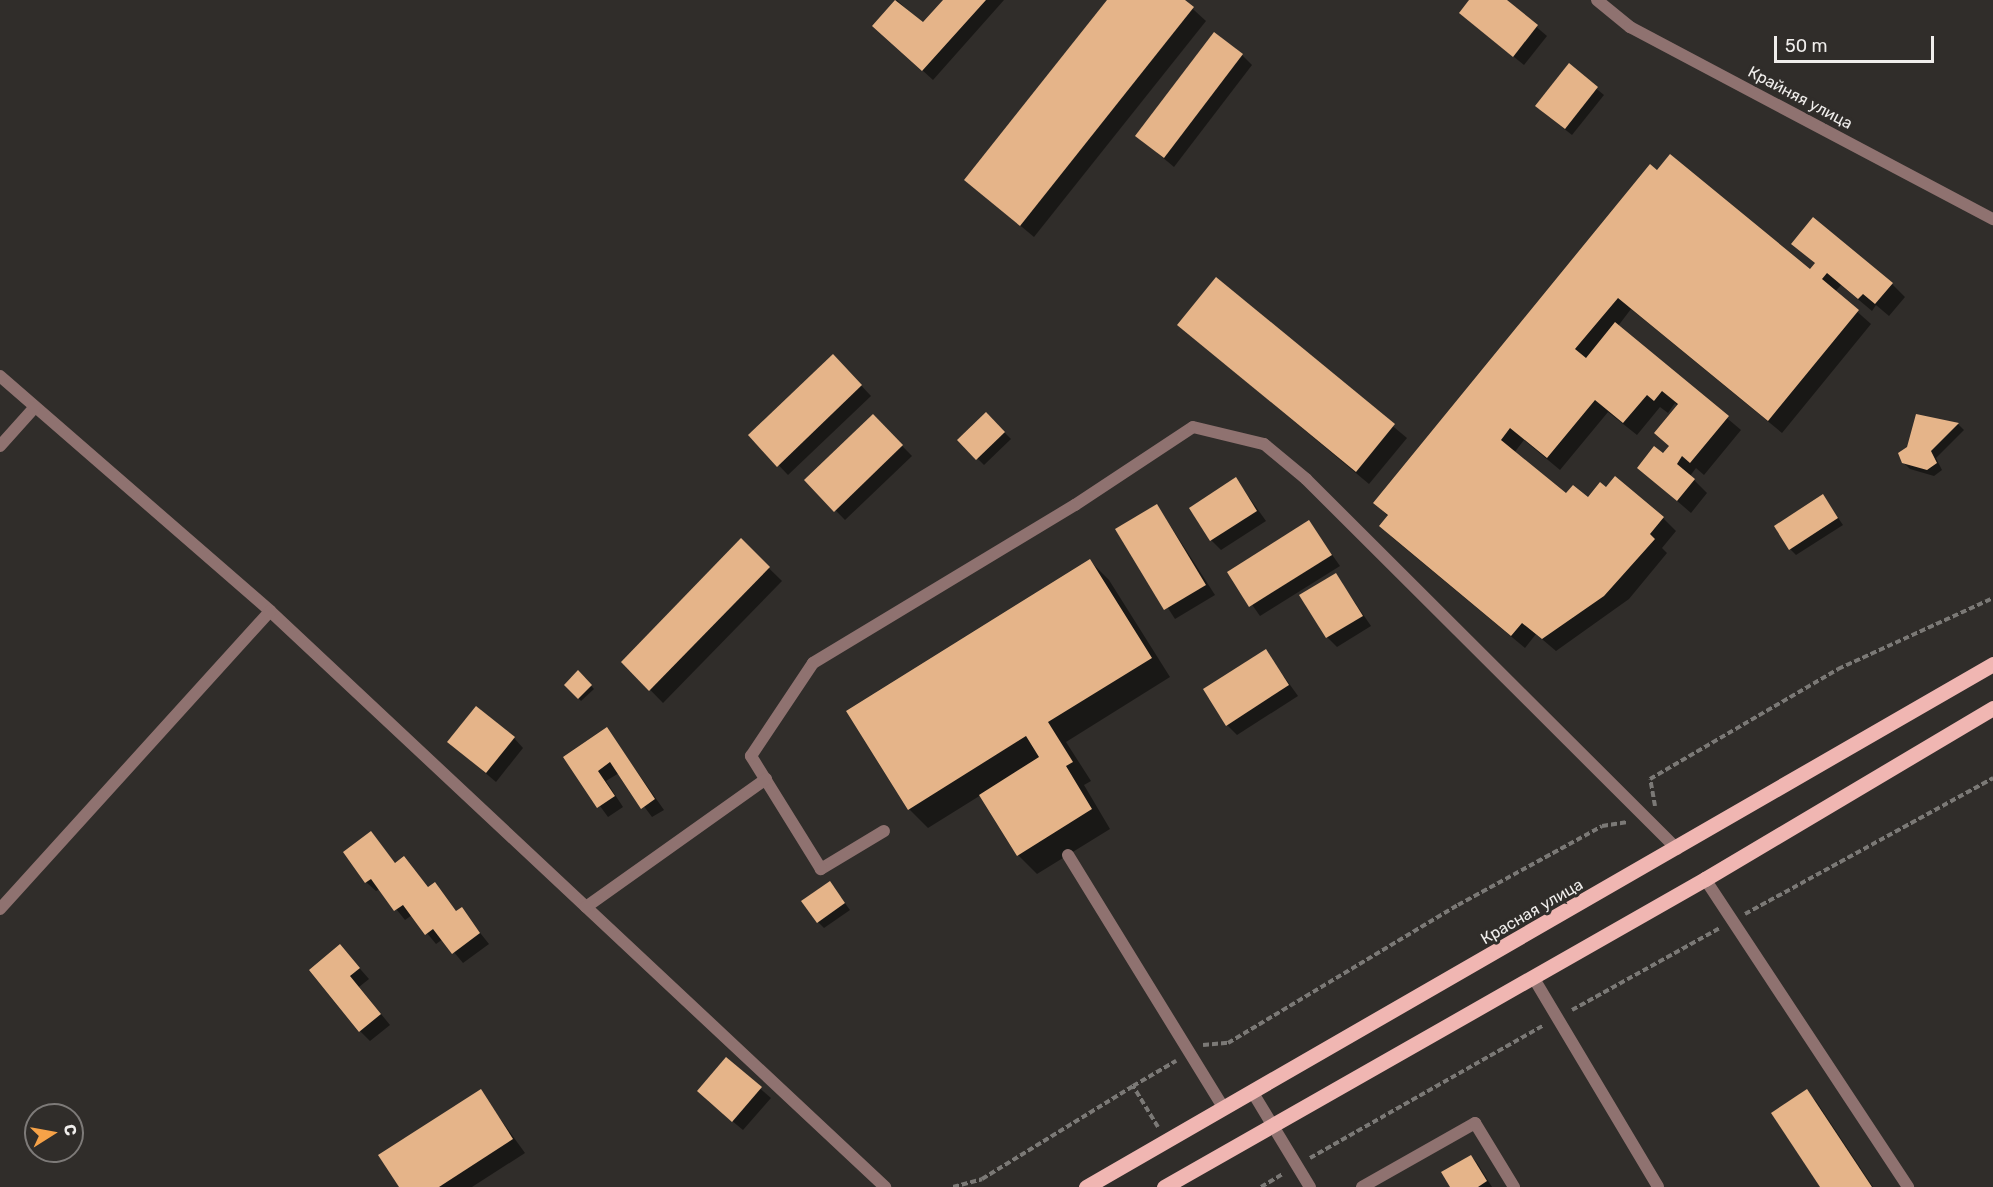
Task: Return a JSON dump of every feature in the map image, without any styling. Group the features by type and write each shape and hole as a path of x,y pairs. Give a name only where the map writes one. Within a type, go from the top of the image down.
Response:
{"main road":[{"name":"Красная улица","path":"1086,1187 1677,849 1993,664"},
{"path":"1164,1187 1706,879 1993,708"}],"street":[{"name":"Крайняя улица","path":"1597,0 1630,27 1993,219"},
{"path":"0,376 270,611 885,1187"},
{"path":"0,446 35,406"},
{"path":"884,831 821,869 751,756 813,663 1075,505 1193,427 1264,444 1306,479 1677,849"},
{"path":"0,909 270,611"},
{"path":"586,907 766,779"},
{"path":"1068,855 1224,1109"},
{"path":"1706,879 1908,1187"},
{"path":"1533,976 1560,1017 1658,1187"},
{"path":"1253,1093 1310,1187"},
{"path":"1362,1187 1475,1123 1514,1187"}],"path":[{"path":"953,1187 982,1179 1201,1045 1228,1043 1468,900 1602,826 1622,826 1657,804 1650,779 1838,669 1993,598"},
{"path":"1261,1187 1732,920 1993,778"},
{"path":"1133,1086 1166,1142"}],"building":[{"path":"895,0 923,22 943,0 986,0 922,71 872,26"},
{"path":"1107,0 1185,0 1194,7 1020,226 964,180"},
{"path":"1469,0 1507,0 1538,25 1513,57 1459,13"},
{"path":"1214,32 1243,54 1164,158 1135,136"},
{"path":"1569,63 1598,87 1565,129 1535,106"},
{"path":"1670,154 1810,269 1815,263 1791,244 1813,217 1893,283 1875,304 1863,294 1858,299 1827,273 1822,279 1859,310 1768,421 1618,298 1575,349 1586,358 1615,322 1729,416 1690,463 1682,456 1677,464 1695,479 1677,501 1637,468 1654,446 1663,453 1669,446 1654,433 1678,404 1662,391 1654,401 1647,395 1623,423 1595,400 1547,458 1510,428 1501,440 1566,493 1573,485 1588,497 1600,482 1606,487 1615,476 1664,517 1650,534 1655,539 1604,596 1542,639 1522,623 1511,636 1379,526 1388,515 1373,503 1650,164 1657,170"},
{"path":"1216,277 1395,424 1356,472 1177,325"},
{"path":"833,354 862,385 777,467 748,435"},
{"path":"986,412 1005,432 976,460 957,440"},
{"path":"873,414 903,445 834,512 804,480"},
{"path":"1916,414 1959,423 1931,451 1937,463 1927,470 1902,463 1898,453 1907,447"},
{"path":"1236,477 1257,511 1210,541 1189,508"},
{"path":"1823,494 1838,518 1789,550 1774,526"},
{"path":"1157,504 1206,585 1164,610 1115,529"},
{"path":"1309,520 1332,555 1249,607 1227,572"},
{"path":"741,538 770,567 649,691 621,662"},
{"path":"1090,559 1152,658 1048,722 1073,762 1066,766 1092,809 1017,856 979,795 1039,757 1026,736 908,810 846,711"},
{"path":"1336,573 1363,616 1326,638 1299,595"},
{"path":"1266,649 1289,685 1226,726 1203,689"},
{"path":"578,670 592,685 578,699 564,685"},
{"path":"476,706 515,737 486,773 447,742"},
{"path":"607,727 655,799 641,809 610,762 598,771 615,796 597,808 563,757"},
{"path":"371,831 395,863 404,856 428,887 435,882 456,911 462,907 480,933 452,954 433,929 425,935 403,905 394,911 371,879 365,883 343,852"},
{"path":"830,881 845,903 817,923 801,901"},
{"path":"340,944 360,968 350,976 381,1014 359,1032 309,970"},
{"path":"726,1057 762,1087 732,1122 697,1091"},
{"path":"481,1089 513,1139 439,1187 399,1187 378,1155"},
{"path":"1807,1089 1872,1187 1820,1187 1771,1113"},
{"path":"1471,1155 1487,1181 1478,1187 1450,1187 1441,1172"}]}
